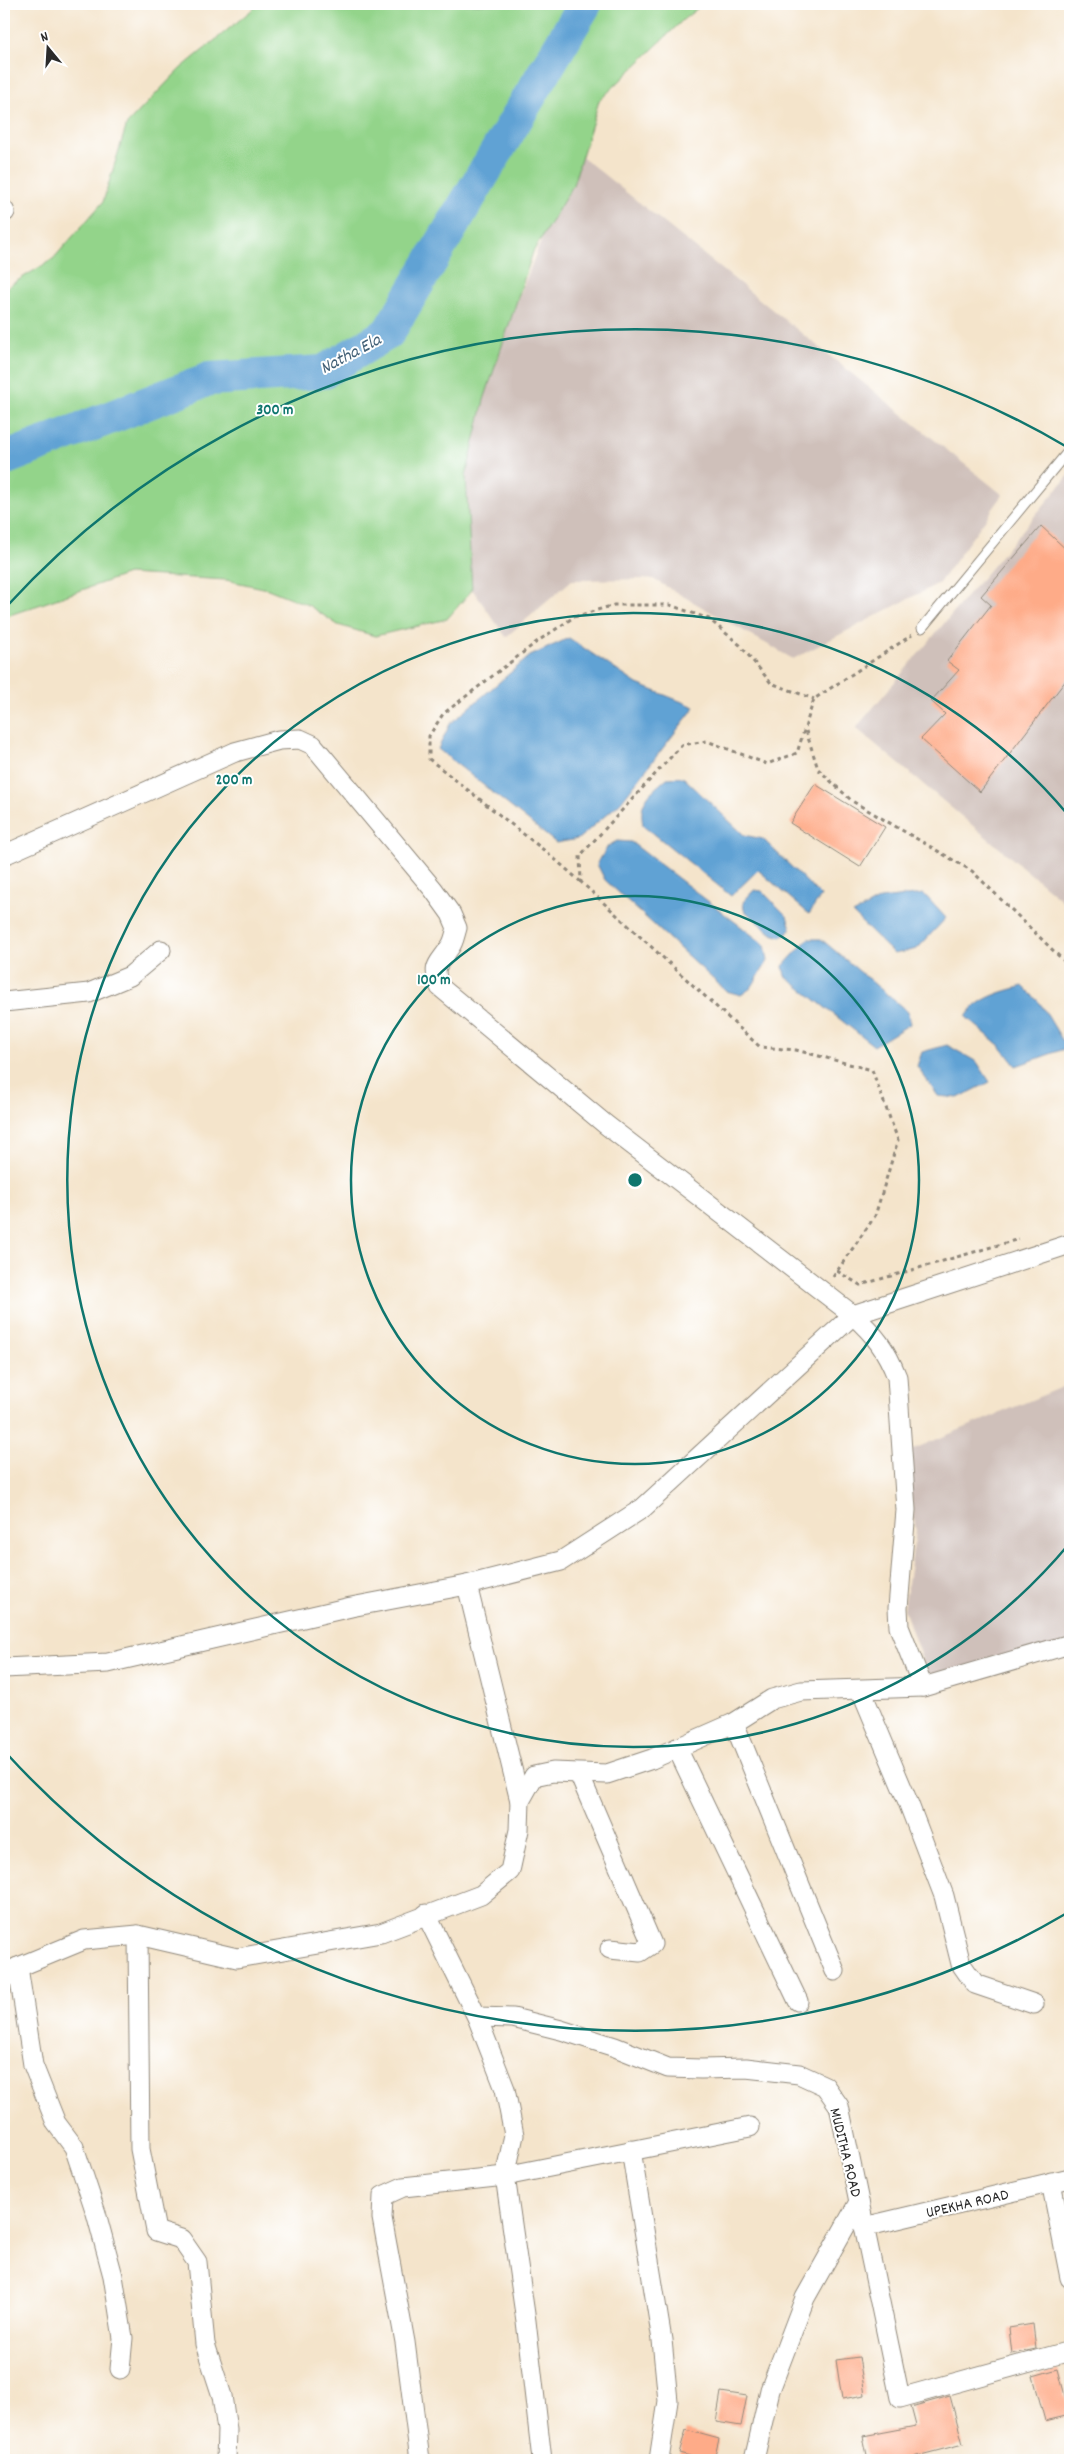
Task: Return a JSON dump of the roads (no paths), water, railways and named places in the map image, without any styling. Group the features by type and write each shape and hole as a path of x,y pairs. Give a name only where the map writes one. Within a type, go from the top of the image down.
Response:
{"street":[{"path":"4,855 235,752 279,740 300,739 313,745 433,888 451,914 457,928 451,947 437,964 435,974 440,987 605,1124 853,1315 876,1336 889,1358 897,1377 906,1510 898,1608 899,1627 923,1688"},
{"path":"4,1002 89,993 130,976 161,950"},
{"path":"4,1668 108,1663 351,1607 467,1585 561,1561 643,1508 853,1315 1070,1244"},
{"path":"120,2369 123,2338 113,2276 96,2213 74,2146 56,2123 33,2065 11,1970 84,1940 138,1935 237,1958 381,1933 426,1914 481,1895 510,1871 519,1830 520,1801 467,1585"},
{"path":"520,1801 534,1776 553,1772 607,1774 652,1759 734,1723 772,1699 801,1691 923,1688 1070,1644"},
{"path":"861,1690 908,1802 944,1896 961,1964 975,1984 1034,2004"},
{"path":"734,1723 835,1972"},
{"path":"677,1748 798,2001"},
{"path":"579,1774 652,1944 640,1952 610,1949"},
{"path":"426,1914 477,2018 506,2089 514,2135 505,2176 526,2321 542,2460"},
{"path":"138,1935 140,2149 156,2231 181,2239 197,2262 206,2344 222,2396 227,2430 226,2460"},
{"name":"MUDITHA ROAD","path":"477,2018 513,2018 561,2030 615,2047 668,2068 702,2070 746,2068 799,2074 825,2086 839,2106 900,2398 1070,2351"},
{"path":"420,2460 404,2342 382,2218 383,2196 403,2187 505,2176 750,2127"},
{"path":"631,2150 666,2375 668,2401 659,2460"},
{"name":"UPEKHA ROAD","path":"864,2227 1070,2178"},
{"path":"1051,2182 1070,2278"},
{"path":"754,2460 770,2390 805,2298 859,2202"}],"lane":[{"path":"922,628 1070,449"}],"water":[{"path":"569,638 637,684 695,707 620,803 578,839 556,843 438,749 450,724 530,656"},
{"path":"683,777 744,835 763,839 821,896 809,914 758,870 731,896 643,825 642,809 651,793 667,778"},
{"path":"617,841 631,842 765,945 768,961 751,988 741,995 726,991 605,880 597,864 608,846"},
{"path":"754,890 762,891 787,916 791,928 788,933 781,937 772,934 744,910 743,902"},
{"path":"924,894 946,918 917,949 894,954 853,914 880,899"},
{"path":"808,939 821,939 908,1012 910,1024 874,1046 785,976 783,966"},
{"path":"1023,986 1040,1003 1067,1048 1016,1066 1000,1046 966,1017 971,1010 991,996"},
{"path":"947,1045 977,1062 990,1082 958,1098 938,1096 917,1066 922,1052"}],"waterway":[{"name":"Natha Ela","path":"4,459 209,379 323,372 388,333 585,4"}]}
